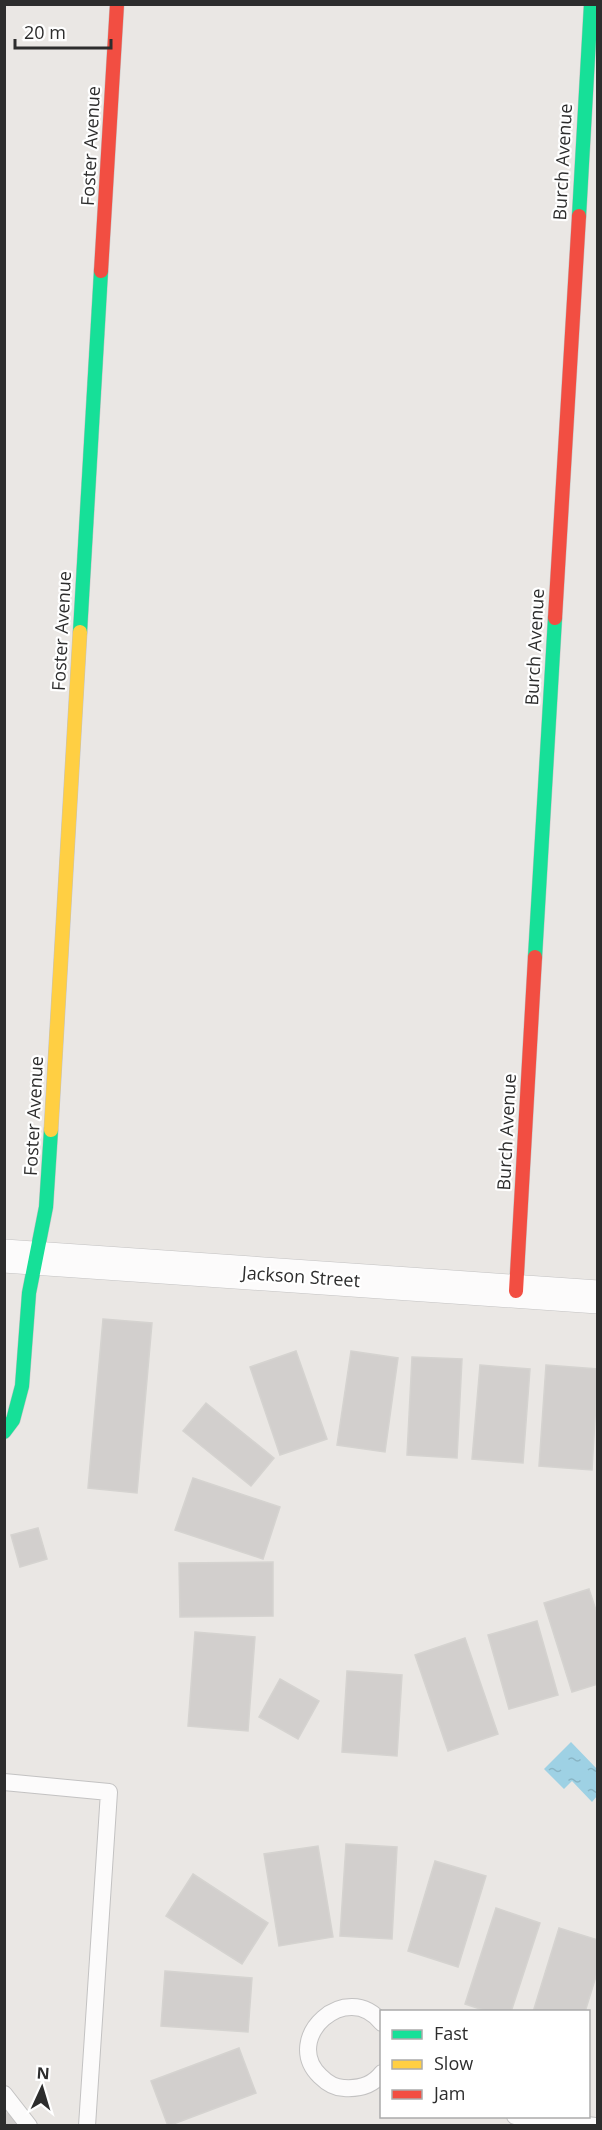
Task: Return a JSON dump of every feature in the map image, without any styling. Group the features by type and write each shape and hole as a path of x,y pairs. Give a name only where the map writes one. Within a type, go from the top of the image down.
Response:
{"street":[{"name":"Foster Avenue","path":"4,1432 9,1428 21,1396 29,1294 46,1208 117,4"},
{"name":"Burch Avenue","path":"516,1291 591,4"},
{"name":"Jackson Street","path":"4,1256 597,1297"}],"lane":[{"path":"4,1782 109,1792 87,2126"},
{"path":"380,2022 367,2011 355,2008 342,2008 330,2012 312,2031 309,2046 310,2060 316,2073 327,2082 340,2088 354,2089 367,2085 380,2074"},
{"path":"4,2094 29,2126"},
{"path":"531,2118 595,2126"}],"water":[{"path":"571,1742 597,1769 597,1796 592,1802 572,1781 564,1789 544,1769"}],"building":[{"path":"103,1319 152,1323 137,1493 88,1488"},
{"path":"296,1351 327,1439 280,1455 250,1367"},
{"path":"351,1351 398,1358 385,1452 337,1445"},
{"path":"412,1357 462,1359 457,1458 407,1455"},
{"path":"480,1365 530,1369 523,1463 472,1459"},
{"path":"546,1365 598,1369 592,1470 539,1466"},
{"path":"206,1403 274,1458 251,1486 183,1431"},
{"path":"193,1478 280,1507 263,1559 175,1530"},
{"path":"38,1528 47,1559 20,1567 11,1535"},
{"path":"273,1562 273,1616 180,1617 179,1563"},
{"path":"589,1589 598,1616 598,1684 572,1692 544,1603"},
{"path":"537,1621 558,1695 509,1709 488,1635"},
{"path":"195,1632 255,1637 248,1731 188,1726"},
{"path":"465,1638 498,1734 448,1751 415,1655"},
{"path":"347,1671 402,1675 397,1756 342,1752"},
{"path":"280,1679 319,1701 298,1739 259,1717"},
{"path":"346,1844 397,1847 392,1939 340,1936"},
{"path":"318,1846 333,1937 279,1946 264,1854"},
{"path":"435,1861 486,1876 458,1967 408,1951"},
{"path":"193,1874 268,1923 242,1964 166,1916"},
{"path":"496,1908 540,1923 512,2010 483,2010 465,2004"},
{"path":"559,1928 598,1940 598,1970 586,2010 534,2010"},
{"path":"165,1971 252,1978 248,2032 161,2026"},
{"path":"239,2048 256,2093 168,2126 151,2081"},
{"path":"4,2113 16,2114 16,2126 4,2126"}],"traffic: fast":[{"path":"579,216 591,4"},
{"path":"80,632 101,271"},
{"path":"535,957 555,618"},
{"path":"4,1432 13,1420 22,1386 29,1293 46,1207 51,1130"}],"traffic: slow":[{"path":"51,1130 80,632"}],"traffic: jam":[{"path":"101,271 117,4"},
{"path":"555,618 579,216"},
{"path":"516,1291 535,957"}]}
